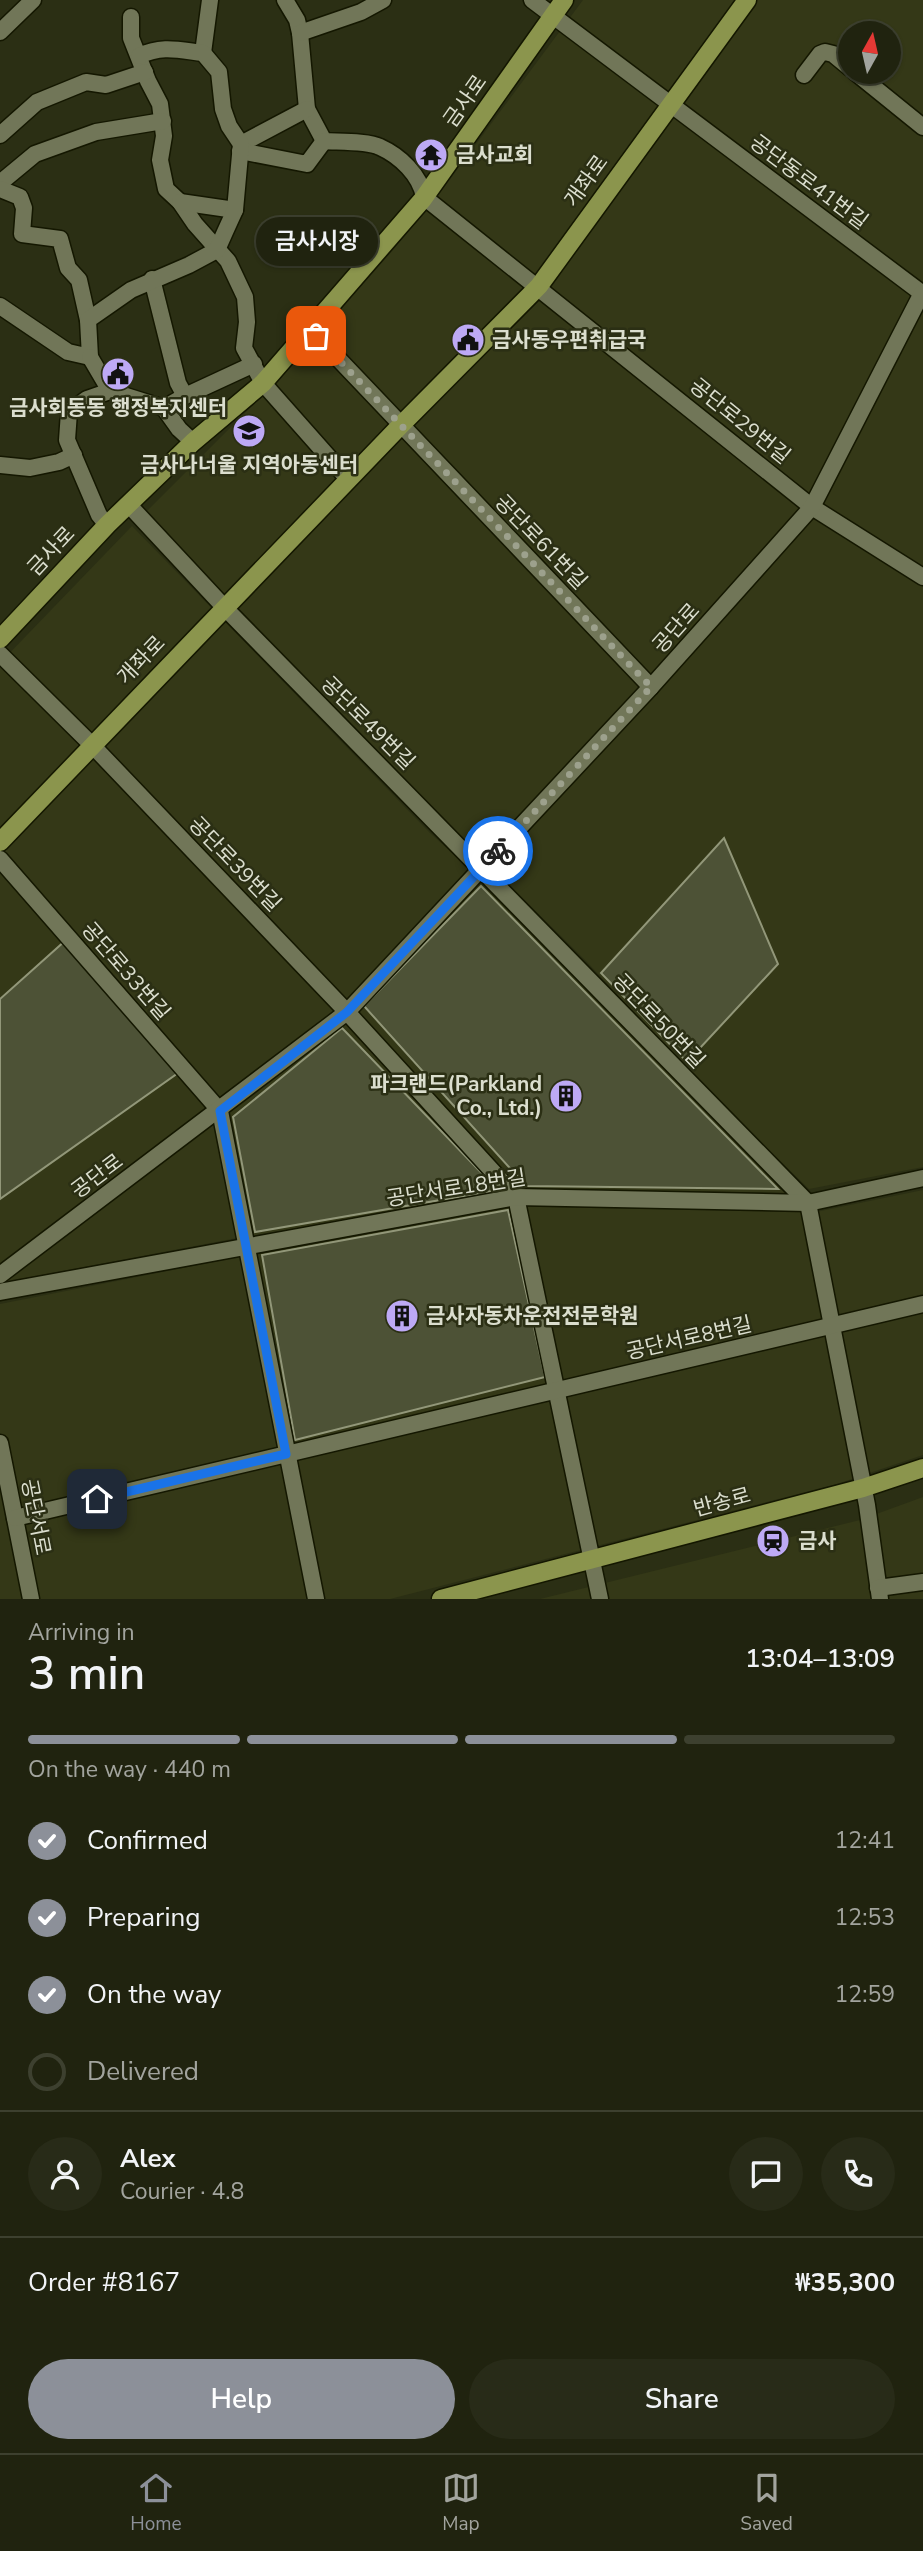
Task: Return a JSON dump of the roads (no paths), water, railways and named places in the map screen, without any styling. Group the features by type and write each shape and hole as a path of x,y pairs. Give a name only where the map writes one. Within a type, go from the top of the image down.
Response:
{"main road":[{"name":"개좌로","path":"0,842 348,479 539,286 747,0"},
{"name":"금사로","path":"0,639 107,525 193,442 263,383 424,197 559,7"},
{"name":"반송로","path":"441,1599 863,1488 923,1468"}],"street":[{"path":"0,32 33,0"},
{"path":"203,53 210,0"},
{"path":"285,0 297,20 300,33 307,109 324,141"},
{"path":"300,33 361,12 383,0"},
{"path":"532,0 559,7 670,103"},
{"path":"131,17 131,38 160,104 164,136 160,160 166,189 180,202 195,224 228,261 245,297 247,323 244,348 263,383 348,479"},
{"path":"88,320 131,290 217,250 234,210 240,148 223,109 219,72 203,53 168,48 154,49 139,56"},
{"path":"804,75 825,51 838,58"},
{"path":"0,135 37,102 86,82 106,85 145,72"},
{"path":"870,84 923,127"},
{"name":"공단동로41번길","path":"670,103 922,294"},
{"path":"240,148 307,109"},
{"path":"0,183 35,154 96,132 163,121"},
{"path":"240,148 307,164 324,141"},
{"path":"324,141 379,146 411,169 422,186 424,197 539,286"},
{"path":"0,189 20,197 24,208 22,234 60,239 68,268 79,280 88,320 90,357 110,391 164,408 179,429 193,442"},
{"path":"180,202 234,210"},
{"path":"152,279 178,383 185,396"},
{"name":"공단로29번길","path":"539,286 813,507 923,577"},
{"name":"공단로","path":"0,1275 220,1111 347,1012 651,687 813,507 922,294"},
{"path":"0,306 68,352 90,357"},
{"path":"310,329 400,426"},
{"path":"164,408 254,363"},
{"name":"금사로","path":"107,525 99,515 67,440 69,412 87,399 110,391"},
{"name":"공단로61번길","path":"400,426 651,687"},
{"path":"0,464 30,468 59,462 74,454"},
{"path":"129,505 225,608"},
{"name":"공단로49번길","path":"225,608 481,868"},
{"path":"0,654 92,745"},
{"name":"공단로39번길","path":"92,745 347,1012"},
{"name":"공단로33번길","path":"0,859 220,1111"},
{"name":"공단로50번길","path":"481,868 808,1203"},
{"path":"347,1012 516,1197 600,1599"},
{"path":"220,1111 316,1599"},
{"name":"공단서로18번길","path":"0,1292 516,1197 808,1203 923,1178"},
{"path":"808,1203 863,1488 879,1594 923,1582"},
{"name":"공단서로8번길","path":"15,1518 923,1304"},
{"name":"공단서로","path":"0,1443 31,1599"}],"place":[{"name":"금사교회","path":"431,155"},
{"name":"금사시장","path":"316,336"},
{"name":"금사동우편취급국","path":"468,340"},
{"name":"금사회동동 행정복지센터","path":"118,374"},
{"name":"금사나너울 지역아동센터","path":"249,431"},
{"name":"파크랜드(Parkland Co., Ltd.)","path":"566,1096"},
{"name":"금사자동차운전전문학원","path":"402,1316"},
{"name":"금사","path":"773,1541"}]}
